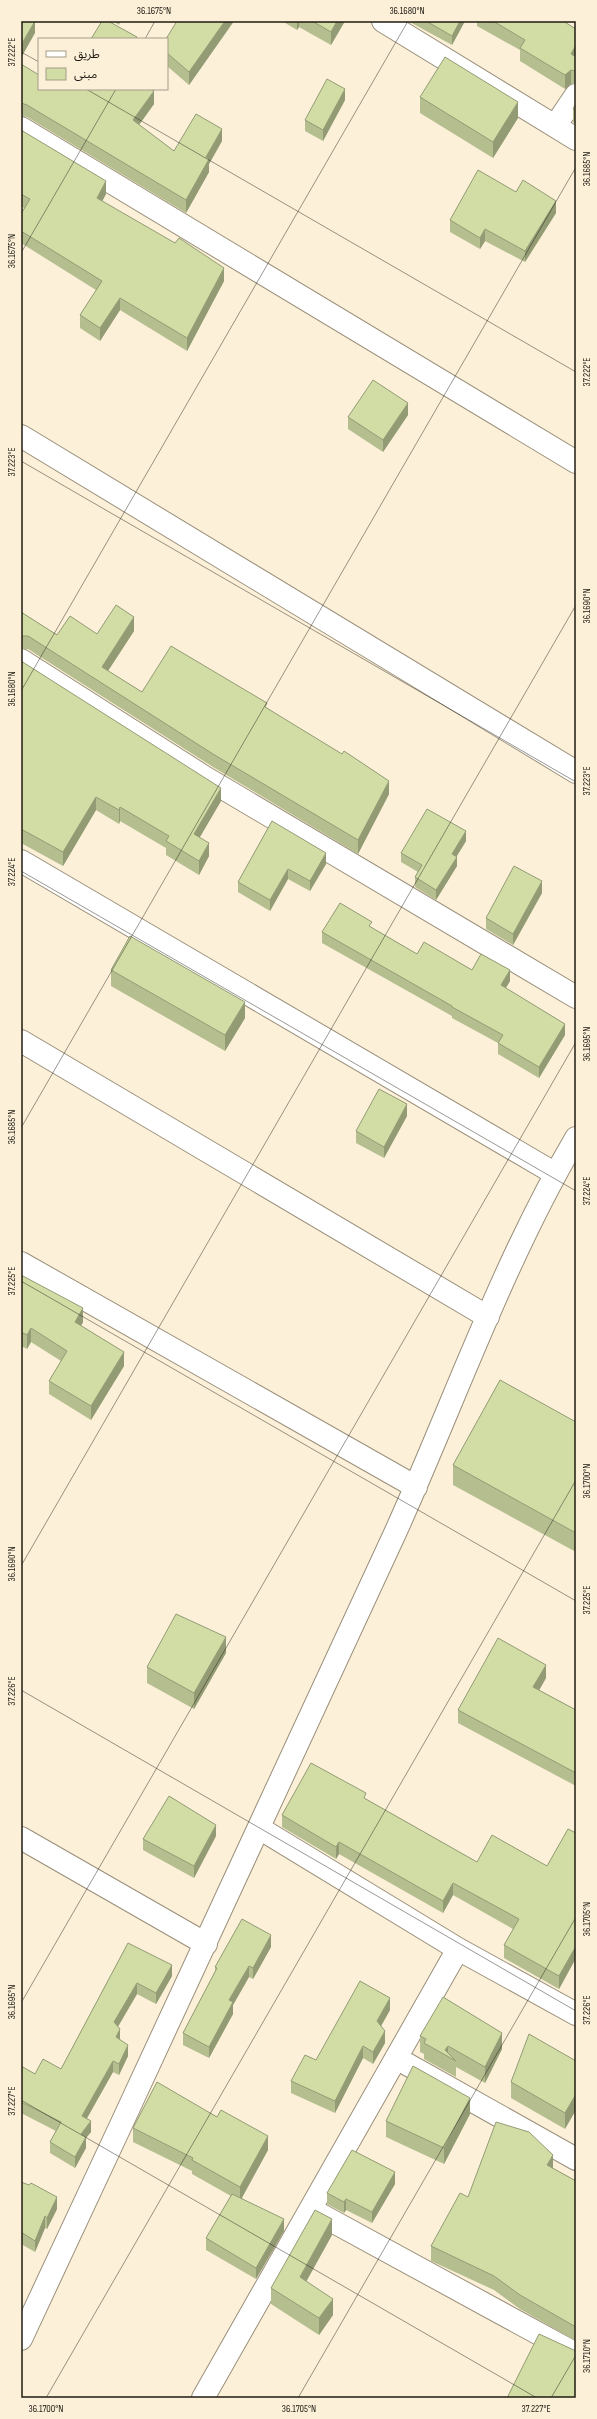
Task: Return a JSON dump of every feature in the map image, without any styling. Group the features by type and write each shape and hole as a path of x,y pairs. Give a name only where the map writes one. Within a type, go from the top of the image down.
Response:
{"street":[{"path":"383,21 576,138"},
{"path":"555,126 576,95"},
{"path":"21,128 576,462"},
{"path":"21,436 576,772"},
{"path":"21,660 206,778 576,997"},
{"path":"21,861 554,1174"},
{"path":"21,1041 488,1317"},
{"path":"21,2339 206,1944 416,1487 488,1317 554,1174 576,1138"},
{"path":"21,1262 416,1487"},
{"path":"259,1828 458,1949 576,2014"},
{"path":"21,1838 206,1944"},
{"path":"203,2398 312,2210 458,1949"},
{"path":"396,2058 576,2159"},
{"path":"312,2210 576,2354"}],"building":[{"path":"21,21 35,21 21,45"},
{"path":"102,21 108,21 137,37 136,38 92,38"},
{"path":"177,21 225,21 189,72 168,54 168,38 167,38"},
{"path":"312,21 337,21 331,32"},
{"path":"426,21 460,21 452,36"},
{"path":"493,21 563,21 576,29 576,45 571,54 576,57 576,71 571,70 565,75 520,48 525,40"},
{"path":"445,57 518,102 493,142 420,97"},
{"path":"21,64 38,74 38,90 152,90 154,91 133,120 174,151 196,114 222,129 206,157 209,159 186,200 27,105 21,103"},
{"path":"327,79 345,89 323,130 305,120"},
{"path":"576,103 576,111 573,109"},
{"path":"21,130 106,181 97,198 175,243 179,238 224,268 187,338 120,298 100,328 80,315 102,281 21,231 21,214 30,199 21,194"},
{"path":"478,170 516,192 523,180 556,201 525,251 485,229 480,238 450,220"},
{"path":"373,380 408,403 383,440 348,417"},
{"path":"116,605 134,617 102,667 142,692 171,646 267,703 265,707 342,754 344,751 389,781 358,840 213,754 28,636 21,636 21,612 57,635 70,616 97,634"},
{"path":"21,661 221,788 194,834 209,843 199,861 166,841 169,836 120,807 119,810 96,797 63,852 21,829"},
{"path":"427,809 466,831 452,854 457,857 436,890 415,877 422,865 401,853"},
{"path":"272,821 326,853 310,881 288,869 270,900 238,882"},
{"path":"514,866 542,881 513,934 486,918"},
{"path":"340,903 372,922 369,926 417,954 424,942 472,970 481,954 510,970 501,985 565,1024 539,1067 498,1043 503,1035 322,932"},
{"path":"130,936 245,1002 225,1035 111,970"},
{"path":"379,1089 407,1104 384,1147 356,1131"},
{"path":"21,1275 83,1308 75,1322 124,1352 91,1406 49,1381 67,1351 31,1328 27,1335 21,1332"},
{"path":"500,1380 576,1422 576,1533 453,1465"},
{"path":"176,1614 226,1637 194,1693 147,1667"},
{"path":"498,1638 546,1665 533,1687 576,1710 576,1773 458,1710"},
{"path":"311,1763 366,1793 364,1798 477,1862 492,1835 547,1866 568,1829 576,1833 576,1946 559,1976 504,1945 519,1919 453,1883 443,1901 339,1842 336,1847 282,1815"},
{"path":"169,1796 216,1825 194,1866 143,1839"},
{"path":"242,1919 271,1935 253,1968 249,1966 229,2000 233,2002 209,2047 183,2033 217,1968 215,1967"},
{"path":"128,1943 172,1965 156,1993 137,1983 114,2022 120,2029 116,2037 128,2045 119,2064 113,2061 82,2116 91,2121 81,2134 86,2137 75,2157 50,2142 61,2122 21,2102 21,2066 35,2074 43,2059 61,2069"},
{"path":"360,1981 390,1998 377,2021 385,2031 373,2052 363,2046 335,2101 291,2081 305,2055 316,2060"},
{"path":"443,1997 502,2033 485,2067 448,2046 445,2050 456,2061 424,2043 426,2039 420,2036"},
{"path":"529,2034 576,2061 576,2094 565,2113 511,2082"},
{"path":"413,2066 470,2098 444,2148 386,2121"},
{"path":"157,2082 217,2117 221,2110 268,2136 240,2187 192,2160 193,2158 133,2128"},
{"path":"496,2122 529,2132 553,2155 547,2165 576,2181 576,2327 520,2295 494,2276 431,2246 460,2193 468,2197"},
{"path":"352,2150 395,2172 372,2212 346,2199 344,2202 327,2193"},
{"path":"21,2182 29,2185 31,2183 57,2197 47,2218 45,2216 35,2241 21,2232"},
{"path":"232,2194 284,2219 256,2268 206,2238"},
{"path":"315,2210 332,2219 300,2277 333,2299 319,2318 271,2288"},
{"path":"539,2334 576,2351 576,2398 507,2398"}]}
